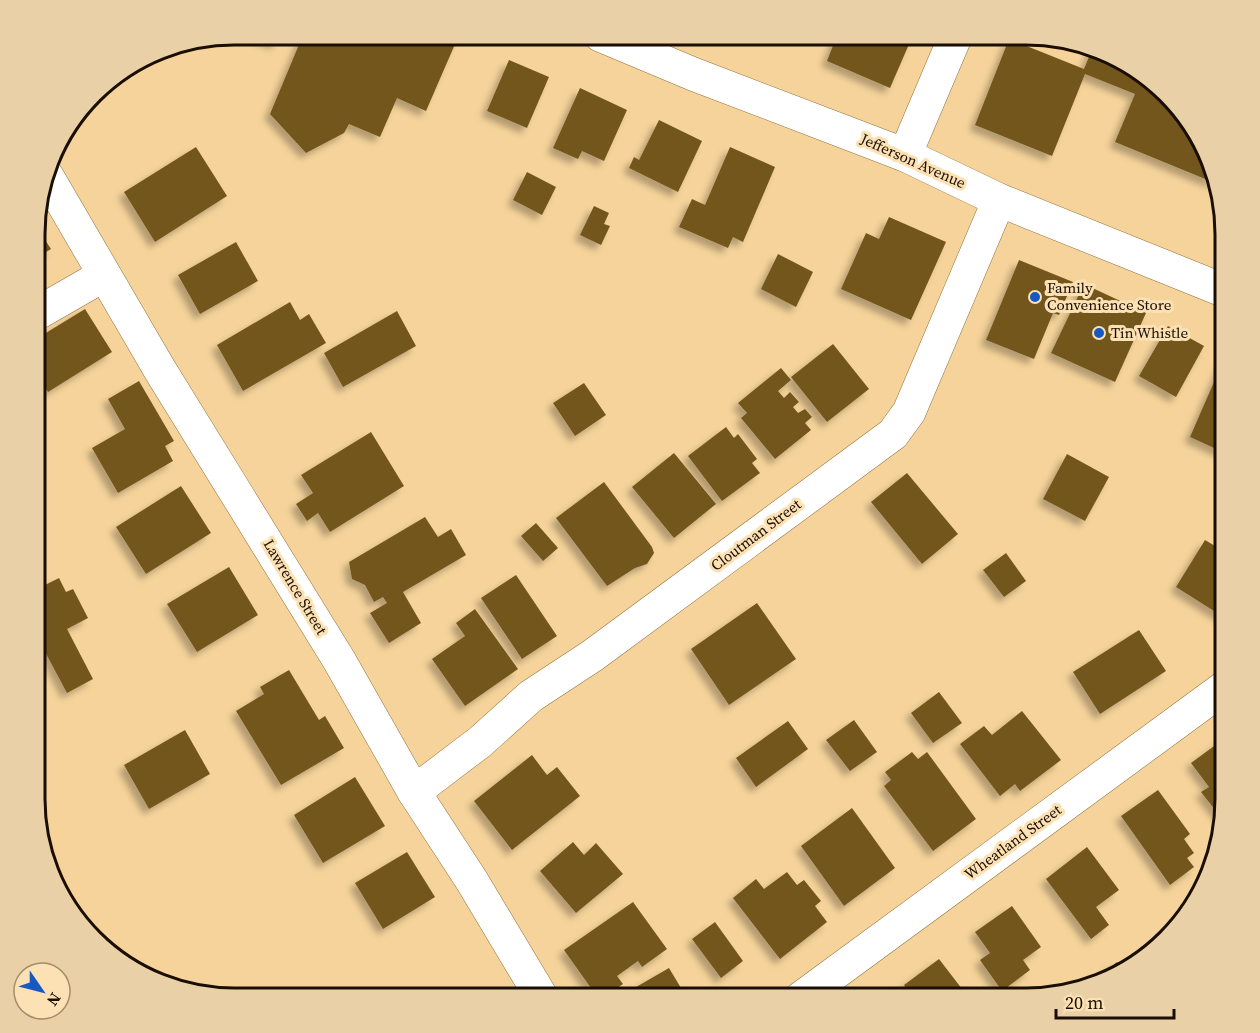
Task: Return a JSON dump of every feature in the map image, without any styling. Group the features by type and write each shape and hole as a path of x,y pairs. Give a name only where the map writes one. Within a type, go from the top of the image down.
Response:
{"street":[{"name":"Jefferson Avenue","path":"624,45 693,74 905,155 999,200 1215,287"},
{"path":"905,155 952,45"},
{"name":"Lawrence Street","path":"51,184 104,275 339,660 414,792 472,881 536,988"},
{"name":"Cloutman Street","path":"414,792 480,742 531,696 592,656 893,434 909,412 999,200"},
{"path":"45,309 104,275"},
{"name":"Wheatland Street","path":"815,988 1215,694"}],"building":[{"path":"299,45 455,45 426,111 397,98 380,137 349,124 344,133 306,153 270,114"},
{"path":"833,45 909,45 890,88 827,61"},
{"path":"1007,45 1024,45 1084,69 1089,56 1110,64 1131,77 1160,100 1190,139 1207,180 1115,142 1135,94 1085,74 1052,156 975,125"},
{"path":"509,60 549,77 527,128 487,111"},
{"path":"580,88 627,110 604,161 582,151 578,159 553,148"},
{"path":"659,120 702,141 678,192 629,168 634,157 639,160"},
{"path":"196,147 227,196 155,242 124,192"},
{"path":"730,147 775,167 743,242 733,237 728,248 679,227 692,199 705,205"},
{"path":"527,172 556,187 542,215 513,200"},
{"path":"594,206 609,213 604,224 610,226 601,245 580,235"},
{"path":"889,217 946,242 911,320 841,289 866,233 879,239"},
{"path":"45,240 51,249 45,253"},
{"path":"236,242 258,281 200,314 178,275"},
{"path":"778,254 813,272 796,307 761,289"},
{"name":"Family Convenience Store","path":"1019,260 1073,282 1059,315 1053,313 1034,359 986,340"},
{"name":"Tin Whistle","path":"1084,284 1146,313 1115,382 1051,353"},
{"path":"290,302 300,320 309,314 326,343 243,391 217,345"},
{"path":"85,309 112,352 48,392 45,387 45,333"},
{"path":"397,311 416,346 343,387 324,353"},
{"path":"1168,326 1204,346 1176,397 1139,376"},
{"path":"833,344 869,389 827,422 791,377"},
{"path":"781,368 791,380 778,391 784,398 790,392 799,402 793,407 798,413 805,409 812,417 805,423 811,430 775,459 741,418 747,413 738,403"},
{"path":"1215,380 1215,448 1190,437"},
{"path":"139,381 174,441 165,446 173,461 118,493 92,448 125,429 108,399"},
{"path":"584,383 606,415 575,436 553,403"},
{"path":"726,427 734,438 738,434 757,459 752,463 760,473 722,501 688,456"},
{"path":"371,432 404,486 330,532 318,513 307,521 296,504 313,493 301,475"},
{"path":"674,453 716,504 674,538 632,487"},
{"path":"1067,454 1109,477 1085,521 1043,499"},
{"path":"907,473 958,534 922,564 871,502"},
{"path":"604,482 652,547 654,553 647,564 635,568 607,586 556,518"},
{"path":"181,486 211,533 146,574 116,527"},
{"path":"425,517 438,537 451,529 466,555 403,592 421,623 389,643 370,613 387,603 383,597 374,602 365,585 352,579 349,562"},
{"path":"536,523 558,548 543,561 521,536"},
{"path":"1205,540 1215,546 1215,612 1176,587"},
{"path":"1006,553 1026,581 1004,597 983,570"},
{"path":"229,567 258,615 197,652 167,604"},
{"path":"516,575 557,636 522,659 481,598"},
{"path":"59,578 66,592 73,589 88,618 67,629 93,679 67,693 45,652 45,585"},
{"path":"757,603 796,659 729,705 691,649"},
{"path":"475,609 518,669 465,706 432,659 465,636 456,623"},
{"path":"1139,630 1166,671 1100,714 1073,672"},
{"path":"289,670 319,720 325,716 344,748 281,785 236,711 264,694 260,687"},
{"path":"939,692 962,723 933,743 911,713"},
{"path":"1022,711 1061,760 1020,791 1015,784 1000,796 960,744 984,726 992,735"},
{"path":"854,720 877,752 850,771 826,740"},
{"path":"788,721 808,749 756,787 736,758"},
{"path":"185,730 210,774 149,809 124,765"},
{"path":"1215,745 1214,809 1201,792 1209,787 1191,763"},
{"path":"912,752 918,759 927,752 976,819 933,851 884,786 891,780 885,772"},
{"path":"532,755 547,775 557,767 580,796 512,850 474,801"},
{"path":"355,777 385,826 323,863 294,815"},
{"path":"1158,790 1190,834 1184,839 1194,853 1187,858 1194,867 1170,885 1121,816"},
{"path":"852,808 895,868 844,906 801,846"},
{"path":"573,842 584,855 596,843 623,874 576,913 540,871"},
{"path":"1087,847 1119,890 1096,907 1109,925 1091,939 1046,879"},
{"path":"407,852 435,897 383,929 355,883"},
{"path":"787,872 797,885 804,880 821,901 815,906 827,922 780,959 733,898 756,879 764,889"},
{"path":"633,902 667,949 642,967 638,961 617,976 623,984 617,988 591,988 564,950"},
{"path":"1012,906 1041,947 1023,960 1030,970 1006,988 1000,988 980,960 990,953 975,932"},
{"path":"715,922 743,961 721,978 692,939"},
{"path":"939,959 961,988 906,988 904,985"},
{"path":"669,968 681,988 634,988"}],"place":[{"name":"Family Convenience Store","path":"1035,297"},
{"name":"Tin Whistle","path":"1099,333"}]}
